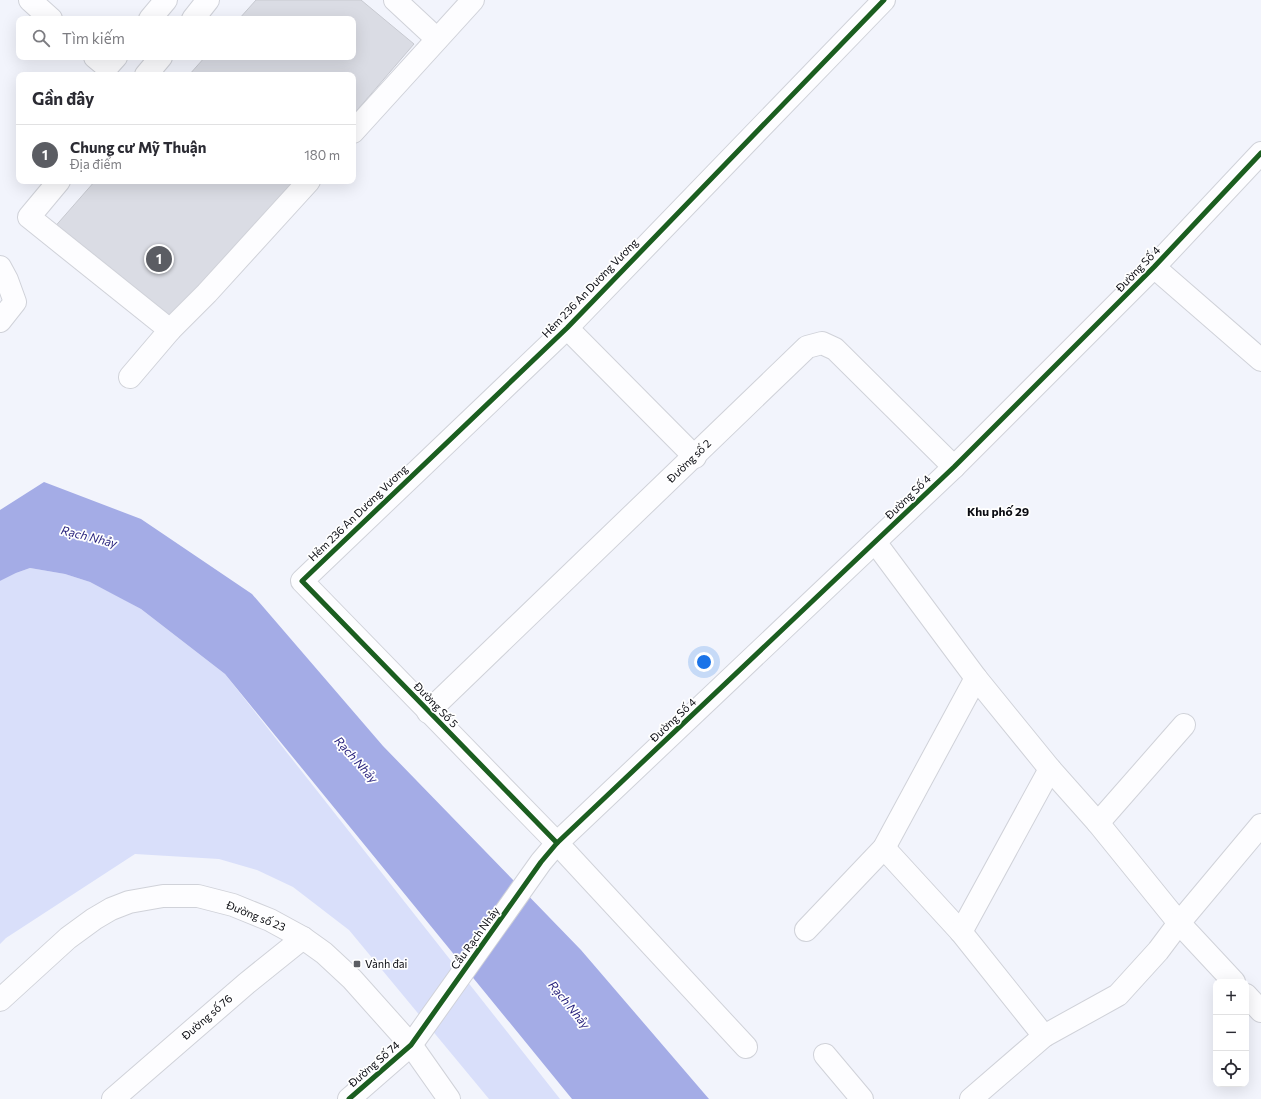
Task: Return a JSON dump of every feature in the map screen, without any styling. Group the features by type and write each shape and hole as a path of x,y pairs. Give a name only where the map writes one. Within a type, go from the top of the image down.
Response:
{"street":[{"path":"30,0 48,16"},
{"path":"153,16 166,0"},
{"path":"195,16 208,0"},
{"path":"395,0 437,39"},
{"path":"356,129 473,0"},
{"name":"Hẻm 236 An Dương Vương","path":"302,581 567,328 884,0"},
{"path":"99,60 107,67 113,60"},
{"path":"148,72 158,60"},
{"name":"Đường Số 4","path":"557,843 954,467 1154,267 1261,154"},
{"path":"56,184 29,217 170,330"},
{"path":"130,377 170,330 207,293 306,184"},
{"path":"0,267 8,280 15,302 0,321"},
{"path":"1154,267 1261,360"},
{"path":"567,328 694,456"},
{"name":"Đường số 2","path":"428,712 807,347 822,343 835,349 954,467"},
{"path":"875,542 976,678 1050,769 1098,823 1179,923 1231,979"},
{"name":"Đường Số 5","path":"302,581 557,843 746,1047"},
{"path":"806,930 884,848 976,678"},
{"path":"1098,823 1184,725"},
{"path":"961,932 1050,769"},
{"path":"971,1099 1044,1036 1118,995 1158,952 1179,923 1261,826"},
{"name":"Cầu Rạch Nhảy","path":"411,1045 541,862 557,843"},
{"path":"884,848 961,932 1044,1036"},
{"name":"Đường số 23","path":"0,1000 68,938 94,919 111,909 129,902 163,896 198,896 233,905 270,920 303,938 324,954 352,979 411,1045 449,1099"},
{"name":"Đường số 76","path":"113,1099 247,983 303,938"},
{"path":"1249,998 1261,1011"},
{"name":"Đường Số 74","path":"349,1099 411,1045"},
{"path":"825,1055 862,1099"}],"shaded area":[{"path":"30,568 65,574 90,582 114,594 141,609 225,674 560,1099 489,1099 349,930 293,887 257,870 219,859 135,854 6,938 0,944 0,581"}],"water":[{"name":"Rạch Nhảy","path":"44,482 141,519 252,594 383,746 581,950 709,1099 572,1099 225,674 141,609 90,582 65,574 30,568 0,581 0,510"}],"building":[{"path":"256,0 361,0 414,44 356,112 356,72 192,72 202,60 356,60 356,16 242,16"},
{"path":"92,184 293,184 171,324 52,230"}],"cycle path":[{"path":"557,843 302,581 567,328 884,0"},
{"path":"349,1099 411,1045 541,862 557,843 954,467 1154,267 1261,153"}],"place":[{"name":"Chung cư Mỹ Thuận","path":"159,259"},
{"name":"Vành đai","path":"357,964"}],"district":[{"name":"Khu phố 29","path":"998,512"}]}
